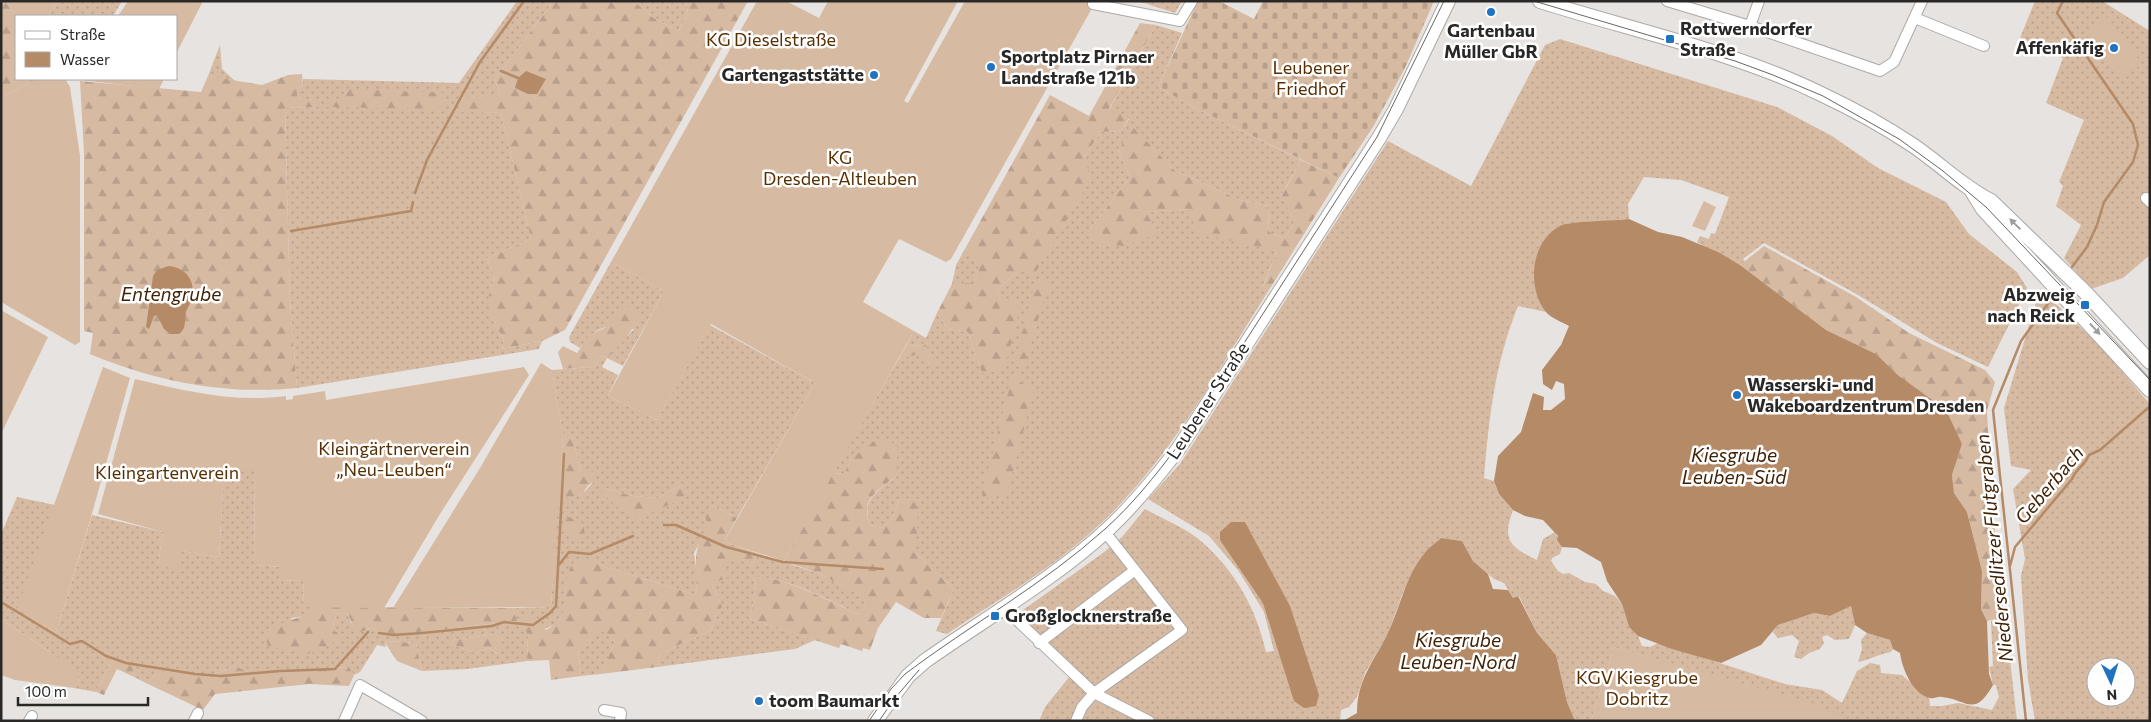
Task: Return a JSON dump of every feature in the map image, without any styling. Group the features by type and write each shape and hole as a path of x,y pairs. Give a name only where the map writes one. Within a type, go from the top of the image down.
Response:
{"street":[{"path":"1093,4 1180,21 1192,1"},
{"name":"Leubener Straße","path":"875,721 905,680 925,660 1070,561 1105,532 1148,488 1189,434 1379,138 1396,109 1448,1"},
{"path":"1540,1 1744,62 1803,85 1861,114 1899,137 1972,192 1991,201 2091,298 2150,362"},
{"path":"1667,1 1750,26 1880,71 1894,62 1922,1"},
{"path":"1750,26 1759,1"},
{"path":"1915,18 1984,46"},
{"path":"1972,192 1982,209 2150,390"},
{"path":"1076,721 1082,707 1094,694 1182,630 1105,532"},
{"path":"1039,643 1135,570"},
{"path":"1003,607 1094,694 1149,721"},
{"path":"344,721 360,685 422,721"},
{"path":"604,710 623,715"}],"green space":[{"path":"1,1 5,1 15,16 15,80 35,80 1,97"},
{"path":"5,1 58,1 49,15 15,16"},
{"path":"58,1 122,1 114,15 49,15"},
{"path":"128,1 203,1 178,50 178,15 119,15"},
{"path":"517,1 554,1 495,79 500,97 463,97 458,111 501,113 531,239 487,258 495,279 491,286 490,309 495,325 504,339 502,349 542,341 539,349 297,388 290,302 285,108 318,107 317,100 303,100 297,96 297,89 303,85 303,79 459,83"},
{"path":"554,1 634,1 652,17 678,31 688,13 686,1 748,1 565,330 542,341 502,349 504,339 495,325 490,310 489,294 495,279 487,258 531,239 501,113 457,112 463,97 500,97 495,79"},
{"path":"634,1 686,1 688,13 678,31 652,17"},
{"name":"KG Dresden-Altleuben","path":"757,1 786,1 819,18 828,1 958,1 904,101 908,103 965,1 1096,1 951,259 946,262 899,239 863,302 914,331 784,561 724,542 815,383 711,324 657,420 608,396 664,291 611,262"},
{"path":"1138,1 1182,1 1175,13"},
{"name":"Leubener Friedhof","path":"1198,1 1219,1 1254,19 1263,1 1434,1 1405,68 1373,127 1339,178 1199,110 1158,87"},
{"path":"2035,1 2102,1 2150,31 2150,255 2123,278 2091,289 2064,258 2081,225 2056,206 2063,186 2059,182 2084,120 2046,103 2063,58 2020,38"},
{"name":"Affenkäfig","path":"2108,17 2142,64 2121,79 2087,32"},
{"path":"1140,23 1156,25 1109,109 1129,118 1121,131 1101,132 1083,158 1092,177 1034,275 1019,271 997,290 1000,297 1021,304 1004,371 982,373 968,332 948,329 937,313 952,284 974,283 979,268 966,247 1050,95 1089,116"},
{"path":"1156,25 1182,33 1158,87 1199,110 1301,160 1281,196 1295,221 1285,238 1269,232 1268,206 1240,200 1174,170 1134,129 1118,150 1130,177 1089,231 1157,233 1146,212 1188,209 1277,251 1263,286 1269,290 1191,414 1148,473 1124,500 1081,541 1025,583 947,634 936,631 954,589 914,552 899,500 891,521 882,528 870,525 868,516 869,502 877,492 896,476 852,458 844,474 833,473 898,360 921,352 930,365 926,345 906,346 914,331 926,338 937,313 948,329 968,332 982,373 1000,297 997,290 1019,271 1083,158 1101,132 1121,131 1129,119 1109,110"},
{"path":"1560,39 1777,107 1832,136 1878,168 1946,202 1969,234 2017,272 2027,288 1988,367 1937,343 1858,295 1764,243 1743,259 1745,261 1740,265 1707,249 1697,242 1700,236 1709,239 1711,233 1715,234 1729,197 1681,180 1644,177 1628,204 1629,219 1560,226 1538,293 1546,312 1518,306 1510,327 1494,390 1484,478 1494,481 1499,494 1513,510 1508,528 1510,541 1520,551 1537,560 1543,539 1555,532 1562,547 1560,554 1552,558 1551,561 1558,571 1563,574 1569,573 1585,582 1596,584 1603,591 1615,596 1622,604 1629,627 1638,636 1642,646 1650,647 1658,643 1785,684 1822,690 1842,703 1857,671 1870,663 1880,665 1881,673 1902,675 1929,698 1930,706 1958,703 1992,710 1999,697 1996,685 1993,685 1989,667 1993,666 1991,621 1995,619 1995,610 1998,610 2003,598 2017,721 1854,721 1614,647 1591,721 1575,721 1567,702 1556,655 1537,633 1519,596 1513,598 1504,583 1494,579 1473,561 1462,541 1441,538 1424,554 1403,592 1388,634 1365,673 1357,697 1349,707 1341,710 1340,721 1039,721 1045,707 1070,676 1009,620 1103,553 1122,537 1145,509 1189,532 1225,565 1243,591 1256,620 1266,652 1274,651 1264,612 1238,570 1209,536 1148,499 1180,464 1388,141 1471,186 1545,45"},
{"path":"220,45 222,69 235,81 208,76"},
{"path":"302,74 303,85 297,89 297,96 303,100 318,100 318,107 285,108 290,302 297,388 244,390 192,384 140,372 90,354 93,333 84,331 84,153 80,81 201,92 208,76 262,85 288,75"},
{"path":"35,80 66,80 70,87 80,156 80,342 75,345 1,302 1,97"},
{"path":"81,80 164,80 159,89"},
{"path":"350,89 448,93 441,109 326,107 325,99 337,99"},
{"path":"1134,128 1174,170 1240,200 1268,206 1269,232 1285,238 1295,221 1281,197 1301,160 1339,178 1269,290 1263,287 1277,251 1197,233 1188,209 1146,212 1158,234 1123,246 1096,243 1089,231 1130,177 1118,150"},
{"path":"1704,201 1716,207 1705,231 1692,226"},
{"path":"1764,246 1856,297 1909,333 1985,370 1995,382 1987,411 1992,505 2002,593 1995,610 1995,619 1987,621 1981,609 1982,571 1967,512 1954,493 1952,475 1962,444 1876,354 1826,330 1740,265"},
{"path":"966,247 979,268 974,284 952,284 956,265"},
{"path":"611,262 664,291 623,366 607,358 634,329 603,328 586,340 580,348 570,342 569,337"},
{"path":"1040,279 1050,288 1043,302 1024,368 1015,364 1032,293"},
{"path":"2040,289 2098,344 2150,404 2150,721 2035,721 2028,680 2021,576 2025,559 2013,489 2031,470 2011,466 2004,408"},
{"path":"631,306 641,312 627,337 618,348 607,358 601,356 594,367 563,369 558,352 563,346 577,353 589,335 611,325 616,311"},
{"path":"1,310 48,337 1,434"},
{"path":"710,325 815,383 737,518 712,505 708,526 694,553 697,575 696,595 606,567 595,561 566,582 565,609 557,624 528,635 527,661 467,669 422,671 416,643 385,641 386,647 377,645 360,672 354,675 349,667 251,673 234,666 211,675 167,672 153,678 148,684 134,677 133,669 112,660 96,692 74,688 80,680 50,652 1,619 1,534 17,497 55,505 18,609 56,633 92,515 163,532 158,565 182,551 219,558 224,470 255,470 254,565 281,567 281,580 303,581 304,607 317,607 309,615 292,618 269,646 287,648 303,654 332,630 336,615 341,613 348,614 351,623 362,632 372,627 385,636 517,621 513,608 551,607 558,498 578,496 593,482 581,471 572,436 563,436 552,370 594,367 601,356 607,358 602,367 618,375 608,396 657,420","holes":["683,484 639,519 605,488 632,496 658,498","495,634 502,638 497,654 489,648 475,653 451,644 453,640"]},
{"path":"926,345 935,363 930,365 921,353 898,360 906,346"},
{"name":"Kleingärtnerverein „Neu-Leuben“","path":"541,363 552,370 563,436 551,607 393,608 480,468"},
{"path":"103,367 130,378 56,633 17,609"},
{"name":"Kleingärtnerverein „Neu-Leuben“","path":"524,367 529,375 440,514 384,608 304,607 303,581 281,580 281,567 254,565 255,470 224,470 219,558 182,551 178,570 158,565 163,532 98,514 135,379 210,395 229,397 267,398 286,396 286,400 293,399 293,396 325,391 326,400"},
{"path":"1013,373 1022,376 1020,382 1034,390 1007,494 981,499"},
{"path":"563,436 572,436 581,471 595,472 597,480 576,497 558,498"},
{"path":"880,437 898,446 896,476 872,496 867,508 870,525 882,528 891,521 899,500 908,498 916,500 918,522 914,552 954,589 941,618 924,618 896,602 878,628 870,650 863,648 862,651 841,644 839,648 750,619 756,586 754,577 792,585 857,614 865,607 863,597 820,574 784,561 833,473 844,474 852,458"},
{"path":"683,484 687,489 687,496 639,519 622,511 601,492 605,488 632,496 658,498"},
{"path":"712,505 737,518 724,542 757,553 753,564 729,558 725,565 730,576 712,584 722,607 716,616 711,630 660,654 657,667 601,674 615,641 601,630 578,648 581,676 551,680 549,660 527,661 528,635 521,620 528,614 536,616 546,630 556,623 564,608 567,580 574,562 595,561 606,567 696,595 697,552 702,535 708,526 705,516"},
{"path":"570,517 584,527 585,537 576,541 564,530 563,521"},
{"path":"757,553 820,574 864,597 865,607 857,614 821,596 792,585 766,578 754,578 756,586 750,619 815,640 795,649 657,667 660,654 711,630 716,616 722,607 712,584 729,557 753,564"},
{"path":"1851,606 1855,625 1849,639 1835,640 1827,635 1822,637 1824,643 1820,649 1809,653 1801,659 1794,657 1799,641 1792,635 1778,638 1773,632 1778,625 1798,618 1814,613 1830,616"},
{"path":"317,607 513,608 517,621 385,636 372,627 356,633 348,614 341,613 336,615 332,630 338,633 339,639 318,651 302,654 268,646 266,637 277,626 305,615"},
{"path":"1,619 69,665 80,680 74,688 15,680 1,675"},
{"path":"601,629 615,641 601,674 581,676 578,648"},
{"path":"1867,633 1890,640 1893,649 1891,652 1858,662 1862,649 1861,640"},
{"path":"495,634 502,638 502,650 498,654 489,648 475,653 451,644 453,640"},
{"path":"384,641 416,643 422,671 397,661"},
{"name":"KGV Kiesgrube Dobritz","path":"1614,647 1813,703 1854,721 1591,721"},
{"path":"112,660 129,664 133,669 134,677 117,669 104,695 96,692"},
{"path":"234,666 251,673 349,667 354,675 349,686 309,684 215,694 203,710 148,684 153,678 168,672 211,675"}],"water":[{"path":"526,71 546,79 537,94 528,94 515,88 518,78"},
{"name":"Kiesgrube Leuben-Süd","path":"1629,219 1658,232 1682,237 1718,252 1740,265 1826,330 1876,354 1899,376 1946,410 1962,444 1952,475 1954,493 1967,512 1982,571 1981,609 1987,621 1989,674 1993,685 1981,701 1970,704 1940,697 1924,696 1909,680 1900,653 1893,649 1890,640 1867,633 1855,625 1851,606 1830,616 1814,613 1778,625 1761,645 1721,663 1672,649 1638,636 1629,627 1622,604 1607,581 1601,562 1577,548 1562,547 1557,540 1558,536 1543,520 1525,516 1513,510 1499,494 1494,481 1498,456 1521,432 1533,393 1544,397 1543,410 1551,410 1565,399 1564,384 1556,381 1552,390 1543,384 1542,370 1561,345 1569,326 1546,312 1536,290 1534,278 1535,265 1543,242 1550,233 1565,224"},
{"name":"Entengrube","path":"169,266 185,273 189,277 193,288 184,327 179,334 170,334 164,329 157,315 154,316 149,329 146,327 153,276 157,270"},
{"path":"1231,522 1245,522 1290,606 1319,695 1316,706 1304,708 1294,701 1263,603 1220,540 1220,532"},
{"name":"Kiesgrube Leuben-Nord","path":"1441,538 1462,541 1473,561 1488,574 1493,589 1508,590 1513,598 1518,596 1537,633 1556,655 1567,702 1575,721 1343,721 1357,713 1363,681 1392,625 1403,593 1417,563"}],"waterway":[{"path":"415,193 427,160 480,62 524,1"},
{"name":"Niedersedlitzer Flutgraben","path":"2063,1 2057,13 2133,124 2138,145 2133,162 2104,202 2097,225 2087,247 2072,267"},
{"path":"501,71 518,78"},
{"path":"291,231 411,211 413,202"},
{"name":"Niedersedlitzer Flutgraben","path":"2026,721 1993,410 2021,341 2052,298"},
{"name":"Geberbach","path":"2010,566 2015,547 2072,479 2089,455 2100,450 2148,408"},
{"path":"379,633 393,635 422,633 492,626 504,622 533,625 550,613 556,606 564,454"},
{"path":"664,525 676,525 726,547 783,562 883,569"},
{"path":"558,566 569,552 590,554 633,536"},
{"path":"1,602 70,644 82,641 106,656 126,663 195,674 221,676 335,669 368,632"}],"tram line":[{"path":"869,721 891,689 905,674 1082,549 1125,510 1160,469 1177,447 1377,137 1444,1"},
{"path":"1534,1 1735,61 1773,75 1823,96 1899,139 1943,171 1986,207 2150,380"},
{"path":"879,721 895,698 919,670"}],"place":[{"name":"Gartenbau Müller GbR","path":"1491,12"},
{"name":"Rottwerndorfer Straße","path":"1670,39"},
{"name":"Affenkäfig","path":"2114,48"},
{"name":"Sportplatz Pirnaer Landstraße 121b","path":"991,67"},
{"name":"Gartengaststätte","path":"874,75"},
{"name":"Abzweig nach Reick","path":"2085,305"},
{"name":"Wasserski- und Wakeboardzentrum Dresden","path":"1737,395"},
{"name":"Großglocknerstraße","path":"995,616"},
{"name":"toom Baumarkt","path":"759,701"}],"park label":[{"name":"KG Dieselstraße","path":"771,40"},
{"name":"Kleingartenverein","path":"167,473"}]}
